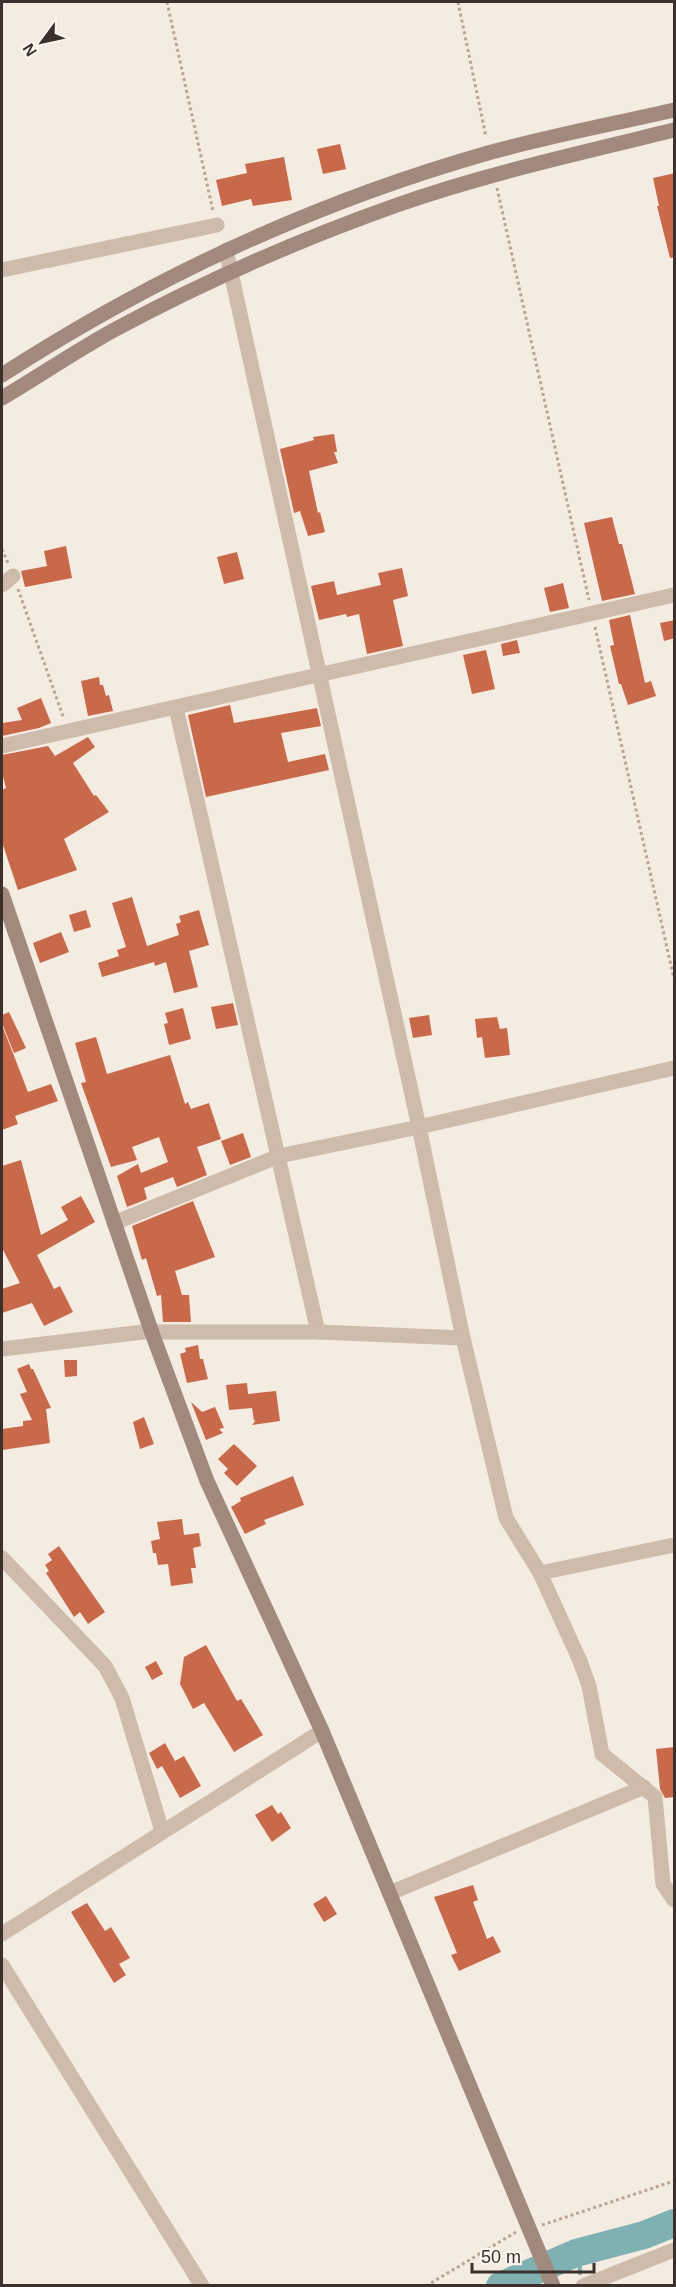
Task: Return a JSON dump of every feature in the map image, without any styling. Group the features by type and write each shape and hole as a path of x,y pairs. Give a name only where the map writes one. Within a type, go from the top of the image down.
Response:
{"street":[{"path":"2,375 102,314 226,250 390,184 489,153 675,110"},
{"path":"2,399 113,330 230,272 355,221 495,174 675,130"},
{"path":"2,270 217,225"},
{"path":"226,250 463,1338 506,1518 540,1573 586,1678 602,1754 655,1797 663,1884 675,1900"},
{"path":"2,746 68,729 176,708 675,595"},
{"path":"176,708 318,1332"},
{"path":"2,894 152,1333 207,1481 322,1731 553,2286"},
{"path":"114,1223 279,1156 419,1128 675,1068"},
{"path":"2,1349 144,1332 318,1332 463,1338"},
{"path":"540,1573 675,1545"},
{"path":"2,1558 105,1666 122,1698 162,1831"},
{"path":"2,1934 322,1731"},
{"path":"390,1893 644,1787"},
{"path":"2,1965 202,2286"},
{"path":"583,2286 675,2250"}],"path":[{"path":"167,2 217,225"},
{"path":"458,2 489,153"},
{"path":"497,187 675,980"},
{"path":"2,549 8,580 68,729"},
{"path":"426,2286 540,2225 675,2181"}],"building":[{"path":"340,144 346,169 323,174 317,149"},
{"path":"284,157 292,200 253,206 251,199 222,206 216,180 247,173 245,164"},
{"path":"675,173 675,257 670,258 657,206 659,206 653,178"},
{"path":"334,434 337,452 334,452 338,463 309,471 318,513 320,512 325,532 308,536 300,511 294,513 280,449 314,440 313,437"},
{"path":"612,517 619,544 622,544 635,594 602,601 584,523"},
{"path":"66,546 72,578 25,587 21,571 47,566 44,551"},
{"path":"237,552 244,579 224,584 217,557"},
{"path":"402,568 408,596 393,600 403,646 367,654 359,614 347,617 346,614 319,620 311,586 334,581 337,595 381,585 378,573"},
{"path":"563,583 569,608 550,612 544,588"},
{"path":"630,615 645,683 651,681 656,696 628,705 621,684 619,684 610,646 614,645 609,620"},
{"path":"675,620 675,638 664,641 660,623"},
{"path":"517,640 520,653 503,656 501,644"},
{"path":"486,650 495,689 472,694 463,655"},
{"path":"99,677 100,685 103,685 106,696 109,695 113,711 88,716 81,681"},
{"path":"41,698 51,723 2,736 2,723 22,720 17,708"},
{"path":"230,705 234,723 317,708 321,726 281,733 288,762 325,754 329,770 206,797 188,715"},
{"path":"88,737 95,747 73,763 94,796 96,795 109,812 64,839 77,870 18,890 2,842 2,790 6,788 2,773 2,755 48,746 55,756"},
{"path":"132,897 147,946 179,935 176,924 181,922 179,916 199,910 209,945 189,951 198,987 174,993 166,962 155,966 154,962 102,977 98,963 119,956 117,950 126,947 112,903"},
{"path":"86,910 91,927 74,932 69,915"},
{"path":"61,932 69,952 40,963 33,943"},
{"path":"233,1003 238,1025 216,1029 211,1007"},
{"path":"183,1008 191,1039 169,1045 164,1024 168,1023 165,1013"},
{"path":"9,1012 26,1048 14,1053 2,1023 2,1015"},
{"path":"429,1015 432,1035 413,1038 409,1018"},
{"path":"497,1017 500,1029 507,1028 510,1055 485,1058 482,1037 477,1038 475,1019"},
{"path":"2,1025 28,1092 51,1084 58,1101 15,1116 18,1124 2,1130"},
{"path":"96,1037 107,1074 170,1055 185,1104 188,1102 191,1109 209,1103 221,1139 197,1147 207,1175 177,1187 173,1177 144,1188 147,1199 127,1207 117,1176 138,1164 141,1173 168,1162 159,1137 132,1147 137,1160 111,1167 81,1083 86,1082 75,1043"},
{"path":"243,1133 251,1157 230,1165 221,1141"},
{"path":"21,1160 41,1235 68,1220 61,1207 81,1196 95,1222 37,1255 54,1289 60,1286 73,1312 44,1326 32,1303 2,1313 2,1289 20,1283 2,1248 2,1166"},
{"path":"193,1201 215,1257 175,1271 182,1295 189,1295 191,1322 163,1322 161,1295 157,1296 146,1258 142,1260 132,1226"},
{"path":"198,1345 200,1359 203,1359 208,1379 187,1383 180,1354 186,1352 185,1348"},
{"path":"64,1360 77,1360 77,1376 65,1377"},
{"path":"29,1364 51,1408 46,1409 50,1443 2,1450 2,1429 23,1426 23,1421 32,1420 20,1394 27,1392 17,1369"},
{"path":"247,1383 248,1394 276,1391 280,1421 252,1425 256,1420 254,1421 252,1408 229,1410 226,1385"},
{"path":"191,1402 202,1412 215,1407 224,1428 219,1429 223,1433 206,1440"},
{"path":"144,1417 154,1444 140,1449 133,1422"},
{"path":"234,1444 257,1466 237,1486 224,1473 228,1469 218,1459"},
{"path":"293,1476 304,1505 264,1520 266,1524 245,1534 231,1507 241,1501 240,1498"},
{"path":"182,1519 184,1535 199,1533 201,1546 193,1548 196,1568 191,1568 193,1583 171,1586 168,1564 158,1565 151,1541 160,1539 157,1522"},
{"path":"59,1546 105,1612 88,1624 80,1612 74,1617 46,1573 49,1571 45,1565 52,1560 48,1554"},
{"path":"206,1645 237,1701 241,1699 263,1735 234,1752 204,1703 193,1709 180,1684 184,1657"},
{"path":"156,1661 163,1674 152,1680 145,1667"},
{"path":"165,1743 175,1761 184,1756 201,1786 180,1798 162,1766 157,1769 149,1753"},
{"path":"675,1747 675,1797 665,1798 660,1789 656,1749"},
{"path":"272,1805 278,1814 281,1812 291,1828 272,1842 255,1815"},
{"path":"473,1885 478,1900 473,1902 487,1939 493,1936 501,1952 459,1971 451,1955 457,1953 434,1897"},
{"path":"326,1896 337,1914 324,1922 313,1904"},
{"path":"87,1903 105,1931 111,1927 130,1958 119,1964 126,1975 114,1983 71,1912"}],"waterway":[{"path":"500,2286 576,2253 644,2235 674,2223"},
{"path":"579,2252 580,2273"}]}
